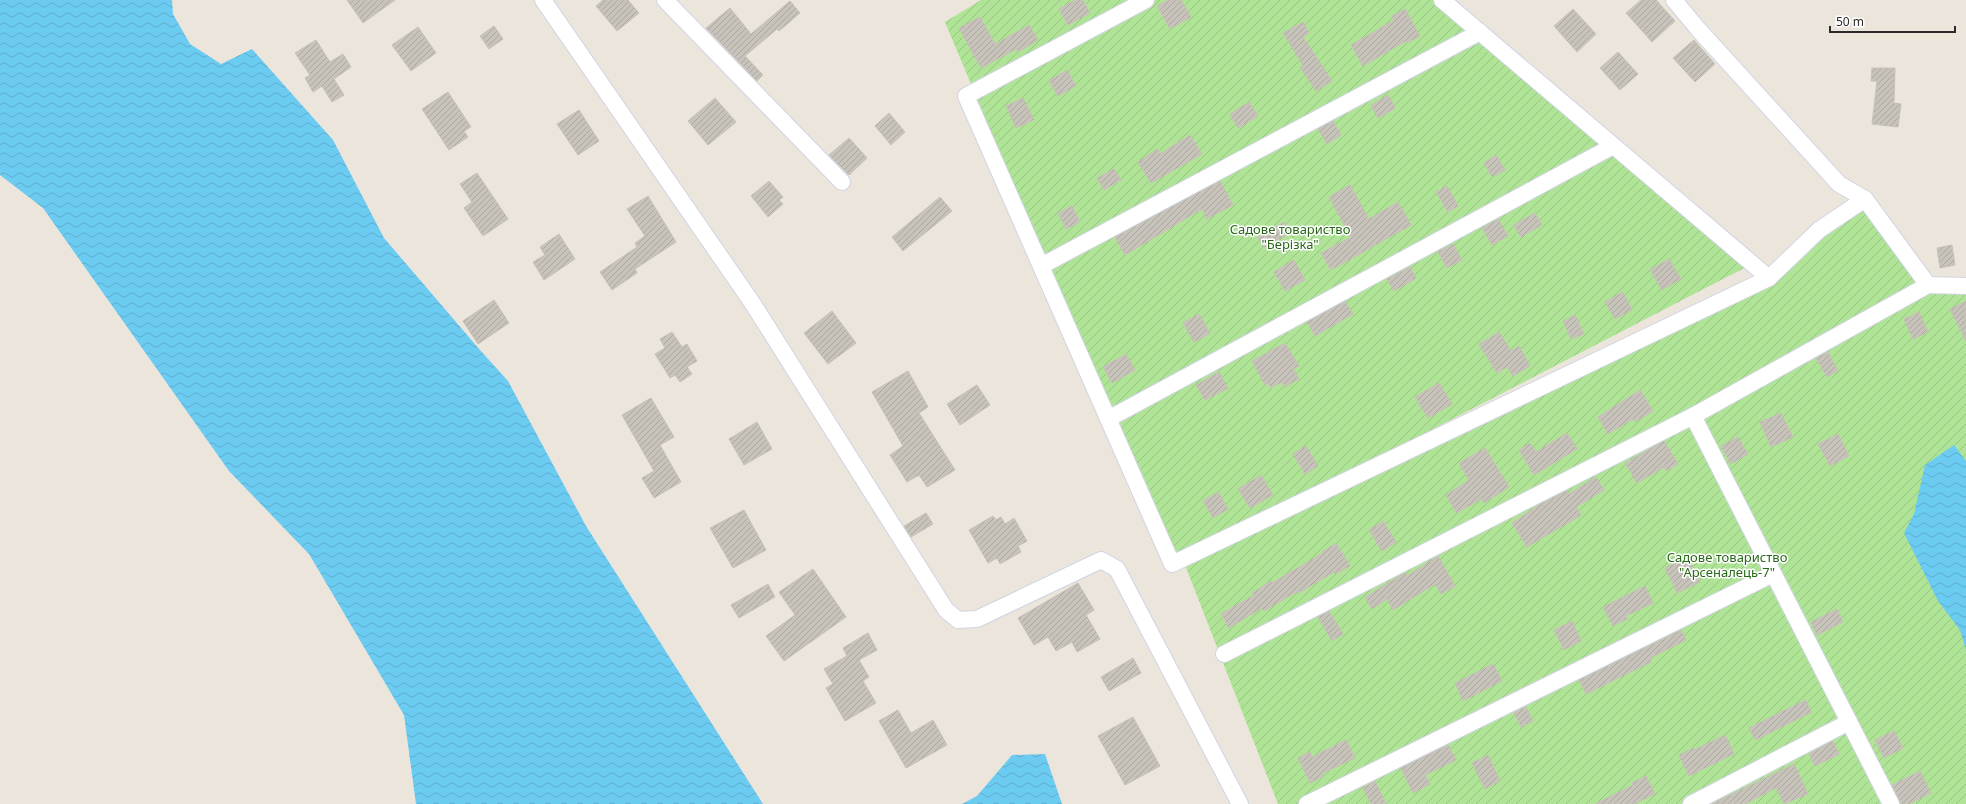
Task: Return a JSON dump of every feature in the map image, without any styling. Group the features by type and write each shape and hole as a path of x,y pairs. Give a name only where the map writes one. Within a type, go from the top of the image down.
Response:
{"street":[{"path":"544,0 753,304 946,610 958,620 977,619 1101,560 1117,569 1240,804"},
{"path":"665,0 842,182"},
{"path":"1146,0 966,96 1172,564 1769,278 1819,230 1865,199"},
{"path":"1442,0 1769,278"},
{"path":"1674,0 1698,29 1839,184 1865,199 1928,285"},
{"path":"1041,266 1480,32"},
{"path":"1108,419 1613,146"},
{"path":"1224,654 1693,416 1928,285 1966,286"},
{"path":"1693,416 1891,804"},
{"path":"1307,804 1774,574"},
{"path":"1691,804 1849,722"}],"green space":[{"name":"Садове товариство \"Берізка\"","path":"981,0 1454,0 1752,264 1172,564 945,22"},
{"name":"Садове товариство \"Арсеналець-7\"","path":"1865,199 1928,285 1966,282 1966,804 1278,804 1185,565 1769,278"}],"water":[{"path":"0,0 172,0 173,14 190,44 221,64 252,49 333,140 384,238 508,381 586,526 763,804 416,804 404,715 309,554 229,471 43,208 0,175"},
{"path":"1954,445 1966,461 1966,650 1960,630 1938,601 1904,533 1914,514 1925,465"},
{"path":"1045,754 1062,804 962,804 977,796 1012,755"}],"building":[{"path":"347,0 395,0 363,23"},
{"path":"603,0 628,0 639,13 617,31 596,6"},
{"path":"1075,0 1083,0 1090,13 1068,25 1059,9"},
{"path":"1168,0 1181,0 1191,17 1170,29 1157,6"},
{"path":"1641,0 1656,0 1675,21 1652,42 1626,13"},
{"path":"790,1 800,13 779,31 777,29 745,56 763,75 757,81 706,28 730,8 751,34"},
{"path":"1405,9 1420,36 1407,43 1406,41 1363,66 1351,45 1394,20 1392,16"},
{"path":"1573,9 1596,34 1577,52 1554,26"},
{"path":"980,17 995,44 1029,25 1038,40 1018,52 1016,49 981,68 959,28"},
{"path":"1303,22 1309,33 1303,37 1332,81 1316,91 1300,67 1303,65 1283,33"},
{"path":"494,26 503,39 489,49 480,36"},
{"path":"418,27 436,53 411,71 392,45"},
{"path":"316,40 330,62 343,54 351,67 334,79 344,95 332,102 322,86 313,92 305,78 310,75 295,53"},
{"path":"1694,40 1715,64 1695,82 1673,58"},
{"path":"1618,52 1638,74 1620,90 1600,68"},
{"path":"1872,68 1895,68 1894,103 1901,104 1898,127 1872,124 1877,81 1871,81"},
{"path":"1067,70 1076,86 1058,96 1049,81"},
{"path":"448,92 471,127 464,131 468,137 449,150 422,109"},
{"path":"1388,95 1395,108 1378,118 1371,105"},
{"path":"715,98 736,122 708,145 688,121"},
{"path":"1023,98 1034,120 1016,128 1006,106"},
{"path":"1249,102 1258,116 1238,128 1230,114"},
{"path":"579,110 599,141 578,155 557,124"},
{"path":"889,113 905,132 891,145 875,126"},
{"path":"1333,121 1341,135 1327,144 1318,129"},
{"path":"1190,135 1202,154 1151,183 1138,162 1157,149 1160,154"},
{"path":"849,138 867,158 849,175 829,155"},
{"path":"1496,155 1505,170 1492,177 1484,163"},
{"path":"1114,169 1121,180 1104,190 1097,178"},
{"path":"477,173 508,219 483,236 464,208 472,202 460,184"},
{"path":"769,181 783,197 779,200 783,204 768,217 751,196"},
{"path":"1220,181 1233,205 1207,219 1202,209 1125,255 1115,237"},
{"path":"1350,185 1369,219 1398,202 1411,225 1331,270 1321,253 1351,237 1329,197"},
{"path":"1447,186 1458,206 1448,212 1436,192"},
{"path":"648,196 676,242 635,269 637,273 612,290 600,272 637,247 635,243 645,236 627,209"},
{"path":"940,197 952,211 903,251 892,237"},
{"path":"1072,206 1080,222 1066,229 1058,213"},
{"path":"1535,213 1542,225 1521,237 1514,225"},
{"path":"1498,219 1508,236 1492,245 1482,228"},
{"path":"1284,222 1290,233 1264,248 1258,237"},
{"path":"559,234 575,259 544,280 533,262 545,255 540,247"},
{"path":"1453,244 1462,260 1447,268 1438,252"},
{"path":"1952,245 1955,265 1940,268 1937,248"},
{"path":"1669,259 1681,279 1662,290 1650,270"},
{"path":"1294,260 1305,280 1285,291 1274,272"},
{"path":"1410,267 1416,278 1394,291 1387,279"},
{"path":"1623,292 1632,310 1615,319 1605,302"},
{"path":"494,300 509,323 478,344 463,321"},
{"path":"1345,301 1353,314 1315,336 1307,322"},
{"path":"1966,301 1966,341 1950,309"},
{"path":"832,311 856,343 828,364 804,333"},
{"path":"1919,312 1928,332 1913,339 1904,319"},
{"path":"1199,314 1210,333 1194,342 1183,323"},
{"path":"1575,315 1584,334 1571,339 1563,321"},
{"path":"672,332 682,347 687,344 697,361 687,367 692,374 680,382 675,375 670,378 655,354 665,348 660,339"},
{"path":"1499,332 1511,351 1519,346 1530,366 1513,376 1507,367 1497,373 1479,344"},
{"path":"1285,343 1299,366 1293,369 1299,379 1285,387 1282,382 1271,388 1268,383 1265,385 1252,361"},
{"path":"1828,352 1838,371 1827,377 1816,358"},
{"path":"1126,354 1135,370 1112,383 1103,367"},
{"path":"908,371 928,407 919,413 955,470 927,487 919,475 907,482 890,455 903,446 872,392"},
{"path":"1219,372 1228,388 1205,400 1196,385"},
{"path":"1439,383 1452,404 1428,418 1415,397"},
{"path":"977,385 990,405 960,425 947,404"},
{"path":"1640,390 1653,411 1635,422 1633,419 1608,434 1598,417"},
{"path":"651,398 674,437 660,445 681,482 654,498 642,478 654,471 622,415"},
{"path":"1781,413 1793,437 1771,447 1760,422"},
{"path":"757,422 772,449 744,465 729,439"},
{"path":"1567,433 1577,449 1534,475 1519,450 1530,443 1536,452"},
{"path":"1838,434 1849,456 1830,466 1818,444"},
{"path":"1738,437 1748,454 1731,464 1721,446"},
{"path":"1664,441 1678,464 1667,471 1664,467 1637,483 1625,463"},
{"path":"1306,446 1318,466 1305,474 1293,454"},
{"path":"1485,448 1509,487 1484,503 1481,499 1457,513 1446,495 1469,480 1459,463"},
{"path":"1261,475 1273,495 1250,508 1238,489"},
{"path":"1596,477 1604,490 1576,507 1581,515 1527,547 1512,523 1542,503 1567,491 1569,494"},
{"path":"1218,492 1228,509 1213,518 1203,501"},
{"path":"744,510 766,550 733,568 710,528"},
{"path":"926,513 933,524 911,537 904,526"},
{"path":"993,516 996,520 1001,517 1005,524 1014,518 1027,541 1018,546 1021,552 1000,564 997,558 988,563 969,530"},
{"path":"1383,521 1396,542 1382,551 1369,530"},
{"path":"1336,543 1350,566 1336,574 1334,572 1299,593 1298,591 1264,611 1262,608 1229,628 1221,614 1254,595 1252,593 1271,581 1272,583 1323,553 1322,552"},
{"path":"1438,556 1455,586 1441,594 1435,584 1393,610 1387,599 1372,609 1365,597 1405,573 1407,576"},
{"path":"1688,557 1700,582 1677,593 1665,568"},
{"path":"813,569 846,617 784,661 766,636 795,615 779,592"},
{"path":"1078,583 1094,610 1086,615 1100,639 1077,652 1072,642 1056,651 1048,637 1034,645 1018,618"},
{"path":"768,584 775,597 739,618 731,605"},
{"path":"1645,586 1653,603 1626,616 1627,619 1613,626 1603,607"},
{"path":"1837,609 1843,622 1817,635 1811,622"},
{"path":"1329,611 1343,634 1332,641 1318,617"},
{"path":"1572,621 1581,641 1564,650 1554,630"},
{"path":"1681,630 1686,640 1650,658 1651,662 1586,694 1579,680"},
{"path":"868,633 877,650 859,660 869,677 863,681 876,703 845,721 826,688 833,684 824,669 847,656 843,648"},
{"path":"1133,658 1141,673 1109,691 1101,677"},
{"path":"1493,664 1502,681 1463,701 1455,683"},
{"path":"1805,700 1812,712 1755,740 1749,728"},
{"path":"1526,707 1533,721 1521,727 1514,713"},
{"path":"898,710 911,733 933,720 947,745 906,768 879,721"},
{"path":"1133,717 1160,766 1125,785 1098,736"},
{"path":"1894,731 1903,748 1884,758 1875,740"},
{"path":"1725,735 1734,754 1689,776 1679,755 1693,748 1694,750"},
{"path":"1346,740 1355,758 1323,773 1324,776 1310,783 1298,758 1310,752 1312,757"},
{"path":"1833,741 1839,754 1815,766 1809,754"},
{"path":"1448,745 1456,760 1425,775 1430,784 1413,793 1401,768"},
{"path":"1488,755 1500,781 1485,789 1472,763"},
{"path":"1794,764 1808,794 1784,804 1776,788 1745,804 1712,804"},
{"path":"1920,771 1931,793 1909,804 1901,804 1892,785"},
{"path":"1646,776 1655,794 1634,804 1595,804 1633,785 1632,783"},
{"path":"1375,781 1386,804 1371,804 1363,788"}]}
